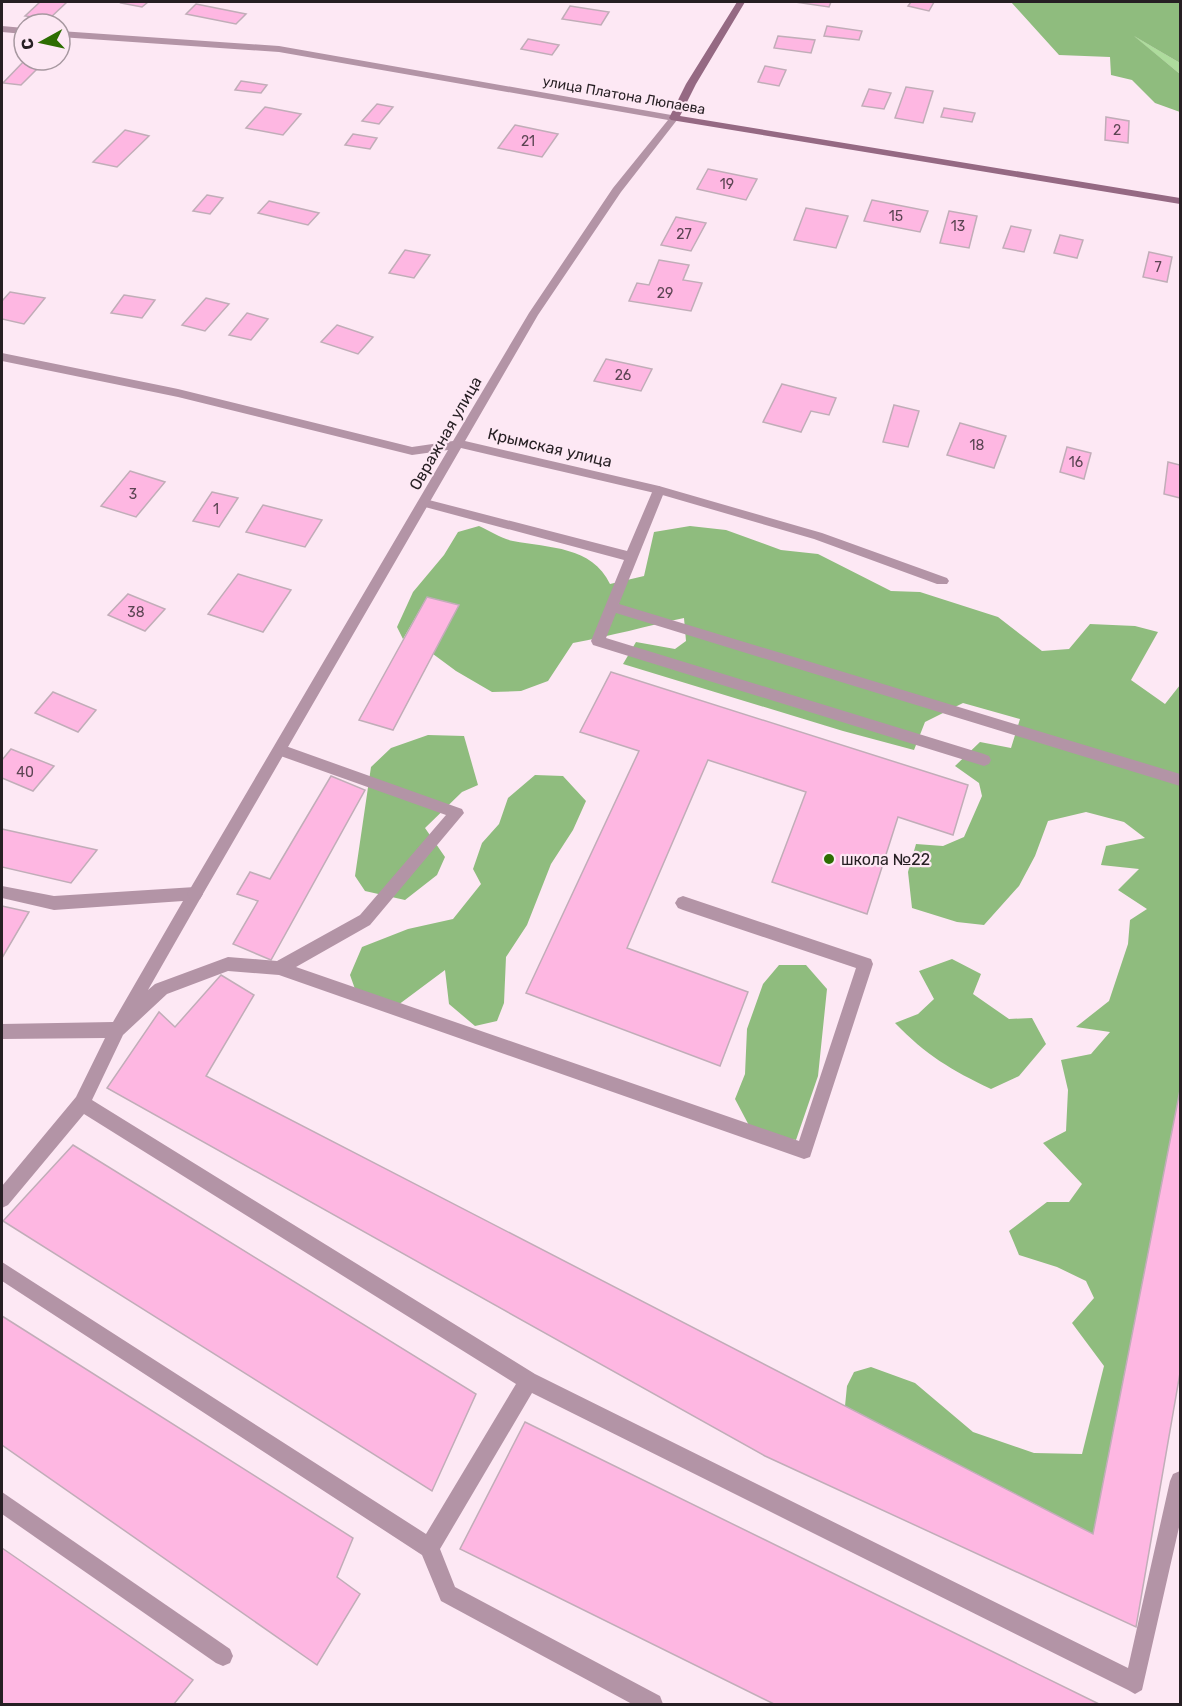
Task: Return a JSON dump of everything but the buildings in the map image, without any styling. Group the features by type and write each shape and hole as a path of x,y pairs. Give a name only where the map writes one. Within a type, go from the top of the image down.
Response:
{"street":[{"name":"Овражная улица","path":"2,1198 82,1103 117,1030 533,315 617,190 674,118 691,84 741,2"},
{"name":"улица Платона Люпаева","path":"72,35 279,49 674,118 1180,201"},
{"name":"Крымская улица","path":"2,357 178,393 412,451 460,444 659,490 818,536 942,581"},
{"path":"659,490 598,641 984,760"},
{"path":"425,503 631,557"},
{"path":"612,608 1180,780"},
{"path":"279,968 365,920 457,813 280,750"},
{"path":"2,892 54,903 195,894"},
{"path":"2,1031 117,1030 161,989 228,964 279,968 804,1151 865,964 683,903"},
{"path":"82,1103 528,1381 1136,1683 1180,1481"},
{"path":"2,1271 429,1548 448,1594 652,1704"},
{"path":"429,1548 528,1381"},
{"path":"2,1502 223,1656"}],"green space":[{"path":"1011,2 1180,2 1180,63 1134,36 1180,74 1180,112 1155,103 1132,80 1111,75 1110,57 1059,55"},
{"path":"1131,34 1180,63 1180,74"},
{"path":"479,526 509,540 555,548 581,556 592,562 610,584 644,576 654,532 690,526 726,530 781,550 818,554 891,591 920,592 998,617 1042,651 1069,649 1090,624 1135,626 1158,632 1131,680 1165,704 1180,685 1180,1090 1093,1534 845,1406 847,1386 854,1372 871,1367 915,1383 973,1432 1034,1453 1082,1454 1104,1366 1072,1323 1094,1298 1086,1281 1057,1267 1019,1255 1009,1231 1047,1202 1069,1202 1082,1184 1043,1143 1066,1131 1068,1090 1061,1060 1091,1054 1110,1032 1076,1027 1109,1001 1128,944 1130,920 1147,909 1118,890 1139,869 1101,865 1106,846 1145,838 1124,822 1086,812 1048,821 1035,856 1019,886 984,925 957,922 912,908 908,872 916,844 943,846 964,837 982,796 979,783 955,766 980,742 1011,748 1020,719 963,703 925,722 914,750 843,731 623,664 636,642 675,649 686,641 684,618 573,643 548,681 521,691 492,692 456,671 433,654 459,605 427,597 403,639 397,627 413,592 444,555 458,532"},
{"path":"428,735 464,736 478,785 462,792 425,828 445,857 437,875 405,900 365,891 355,876 371,767 391,748"},
{"path":"535,775 563,776 586,801 573,830 551,864 527,925 506,957 504,1003 497,1021 475,1026 449,1004 445,970 394,1008 360,1003 350,975 362,947 408,929 453,919 481,884 473,869 482,843 499,824 508,798"},
{"path":"952,959 981,974 973,994 1009,1019 1032,1018 1046,1044 1019,1076 991,1089 940,1061 917,1044 895,1023 918,1014 934,999 919,971"},
{"path":"779,965 806,965 827,989 818,1076 796,1140 753,1133 735,1099 745,1074 747,1029 763,984"}],"place":[{"name":"школа №22","path":"829,859"}]}
